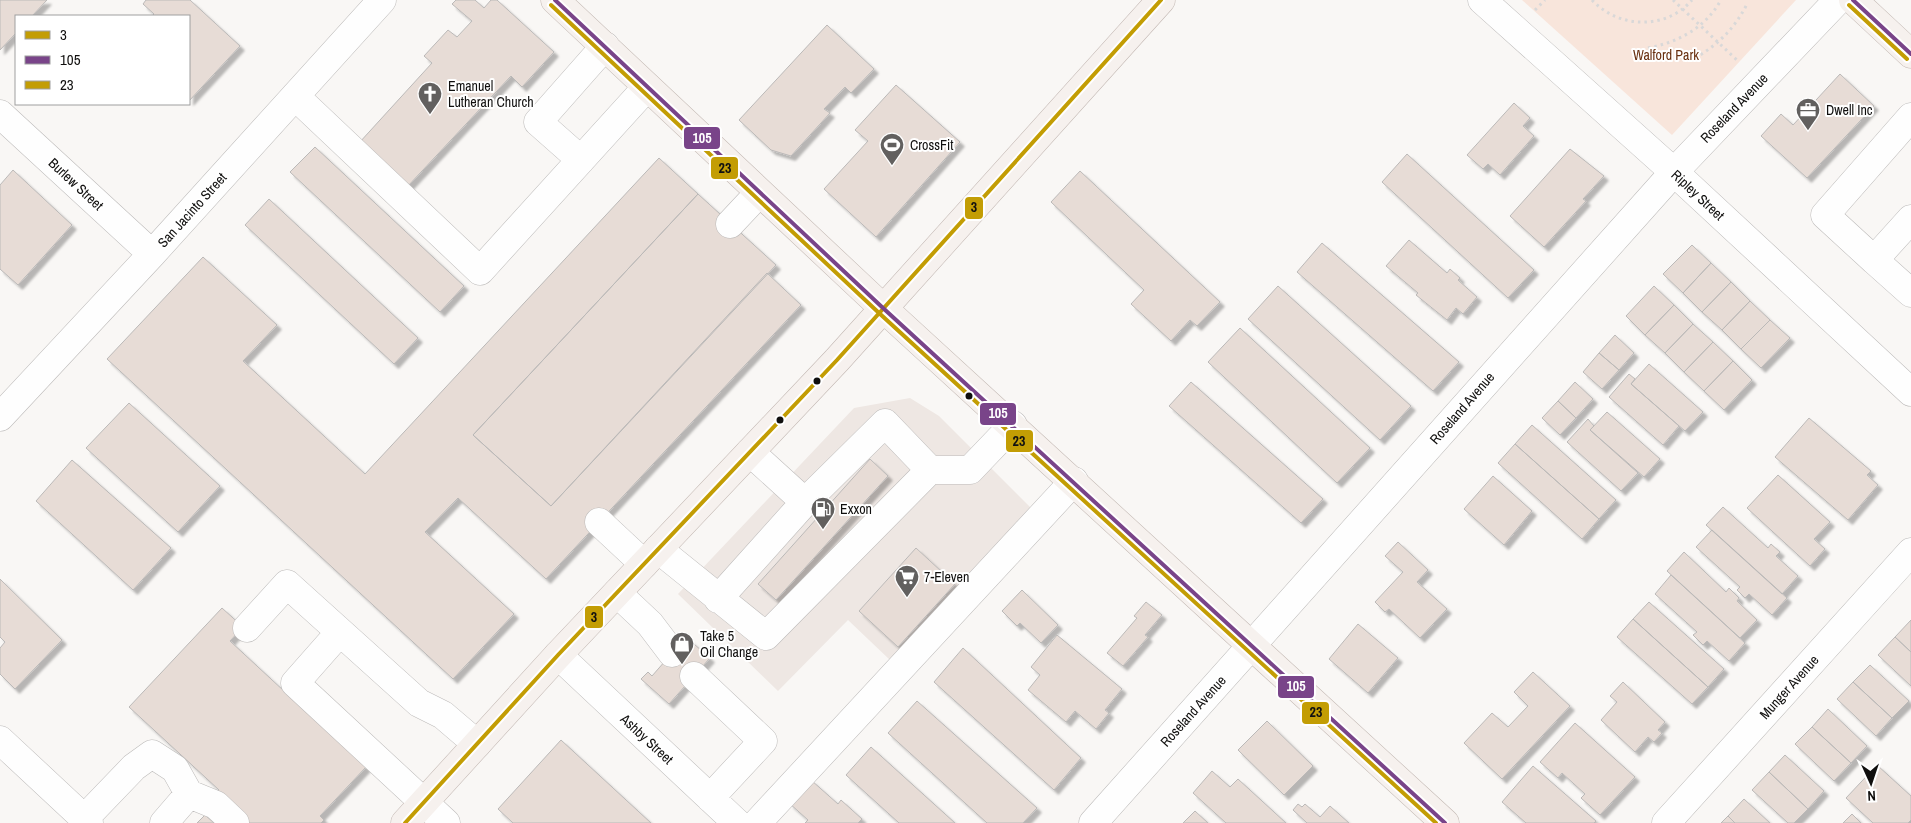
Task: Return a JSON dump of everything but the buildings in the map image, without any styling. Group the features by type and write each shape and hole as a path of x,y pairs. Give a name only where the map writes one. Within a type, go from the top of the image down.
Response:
{"main road":[{"path":"555,0 883,308 1446,823"},
{"path":"405,823 558,655 883,308 1161,0"},
{"path":"1853,0 1911,54"}],"street":[{"name":"San Jacinto Street","path":"0,417 152,254 382,0"},
{"name":"Ripley Street","path":"1482,0 1674,172 1911,392"},
{"name":"Roseland Avenue","path":"1093,823 1674,172 1838,0"},
{"path":"581,160 538,122 605,46"},
{"path":"296,96 480,271 647,87"},
{"name":"Burlew Street","path":"0,114 152,254"},
{"path":"1911,116 1825,215 1911,293"},
{"path":"730,224 759,193"},
{"path":"1874,260 1911,219"},
{"path":"718,599 805,502 885,423 930,470"},
{"path":"598,522 718,599 766,636 930,470 970,470 1013,425"},
{"path":"750,452 805,502"},
{"path":"757,823 1074,481"},
{"name":"Munger Avenue","path":"1666,823 1911,552"},
{"path":"247,628 287,584 419,703 443,715 477,744"},
{"path":"616,593 650,624 672,653"},
{"path":"340,632 295,683 446,823"},
{"name":"Ashby Street","path":"558,655 737,823"},
{"path":"694,676 763,741 710,798"},
{"path":"0,740 86,821 134,767 152,754 174,769 189,794 216,805 235,823"},
{"path":"164,823 189,794"}],"path":[{"path":"1535,11 1545,0"},
{"path":"1592,0 1612,16 1638,23 1662,20 1683,10 1692,0"},
{"path":"1673,0 1738,61"},
{"path":"1648,48 1676,40 1700,26 1715,11 1721,0"},
{"path":"1695,58 1718,43 1738,21 1747,4"}],"shaded area":[{"path":"910,398 939,416 1034,511 890,660 848,620 778,691 678,594 854,408"}],"green space":[{"name":"Walford Park","path":"1522,0 1796,0 1672,135"}],"transit line":[{"name":"105","path":"555,0 883,308 1445,823"},
{"name":"3","path":"405,823 558,655 837,360 1161,0"},
{"name":"105","path":"1853,0 1911,54"},
{"name":"23","path":"551,5 879,313 1436,823"},
{"name":"23","path":"1849,5 1907,59"}],"place":[{"name":"Emanuel Lutheran Church","path":"430,115"},
{"name":"Dwell Inc","path":"1808,131"},
{"name":"CrossFit","path":"892,166"},
{"name":"Exxon","path":"823,530"},
{"name":"7-Eleven","path":"907,598"},
{"name":"Take 5 Oil Change","path":"682,665"}]}
